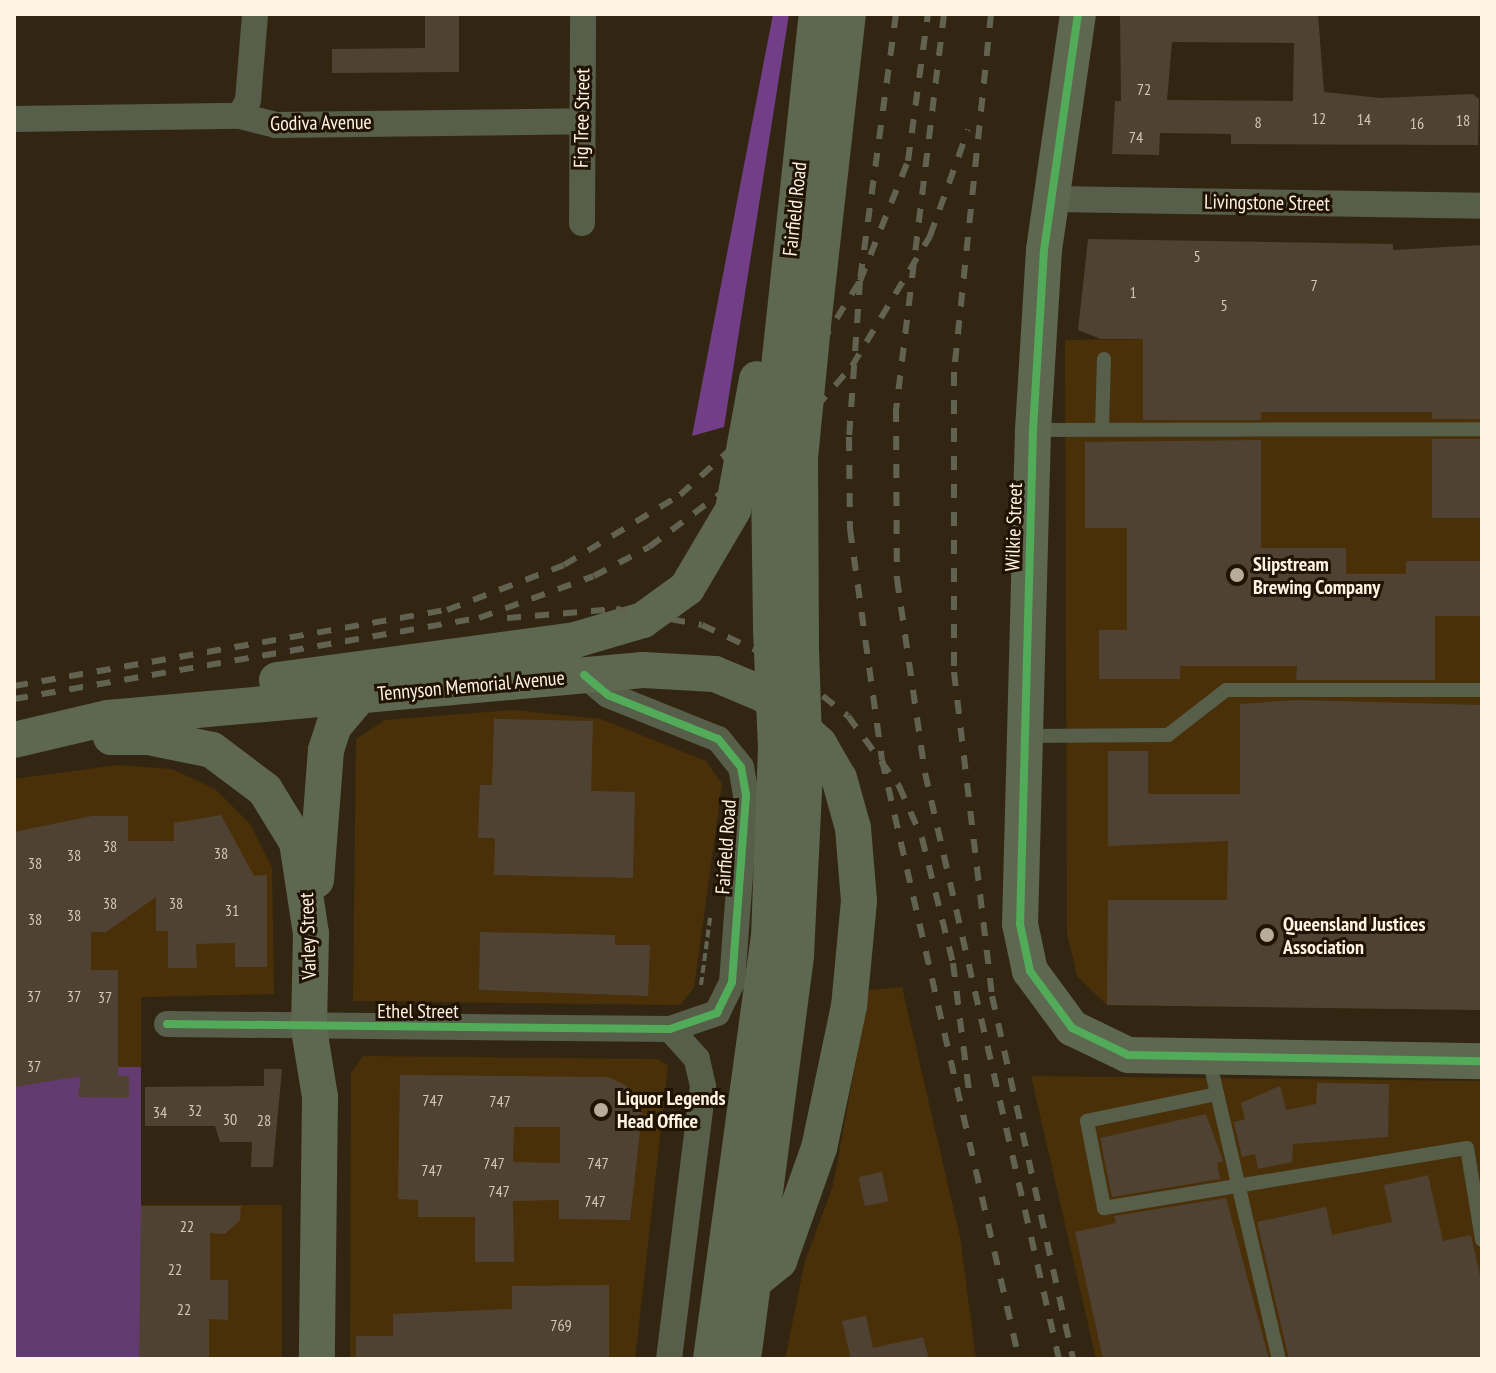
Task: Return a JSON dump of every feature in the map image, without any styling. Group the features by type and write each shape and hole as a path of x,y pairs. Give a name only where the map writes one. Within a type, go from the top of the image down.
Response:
{"main road":[{"name":"Fairfield Road","path":"711,1359 769,938 801,649 799,315 817,14"},
{"name":"Fairfield Road","path":"799,315 848,14"},
{"name":"Wilkie Street","path":"1078,14 1052,199 1033,430 1020,924 1030,971 1072,1028 1087,1041 1128,1055 1209,1059"},
{"path":"108,718 216,690 575,640 643,620 687,588 716,548 733,510 768,368 764,335 799,315"},
{"name":"Fairfield Road","path":"743,1359 796,955 790,760 771,629 768,368"},
{"name":"Tennyson Memorial Avenue","path":"14,740 108,718 584,675 681,670 750,686 819,744 847,803 859,901 849,1006 819,1148 779,1261 753,1282"},
{"path":"311,933 326,750 334,726 359,696"},
{"name":"Varley Street","path":"14,748 149,737 222,757 265,790 288,822 305,872 311,933 309,1029 320,1097 317,1359"},
{"path":"1209,1059 1482,1061"}],"street":[{"path":"239,14 240,54 248,77"},
{"path":"240,116 248,100 255,14"},
{"name":"Fig Tree Street","path":"582,223 583,14"},
{"name":"Godiva Avenue","path":"14,119 240,116 261,125 300,121 582,121"},
{"name":"Livingstone Street","path":"1052,199 1482,206"},
{"name":"Fairfield Road","path":"584,675 608,695 718,739 741,767 746,795 731,992 717,1013 670,1029"},
{"name":"Ethel Street","path":"167,1024 309,1029 670,1029"},
{"path":"669,1359 703,1086 697,1059 670,1029"}],"lane":[{"path":"1102,429 1104,359"},
{"path":"1033,430 1482,429"},
{"path":"1024,735 1168,735 1226,690 1482,690"},
{"path":"1209,1059 1279,1359"},
{"path":"1217,1094 1094,1117 1085,1134 1101,1202 1109,1210 1237,1184 1467,1148 1482,1240"}],"path":[{"path":"697,998 711,913"}],"shaded area":[{"path":"773,14 789,14 724,427 692,436"},
{"path":"1482,336 1482,1010 1107,1005 1077,976 1067,933 1065,340"},
{"path":"513,710 601,719 706,761 722,784 694,988 680,1005 353,1001 356,739 385,720"},
{"path":"117,765 172,769 215,789 250,824 272,867 274,994 141,997 141,1067 14,1089 14,779"},
{"path":"902,987 960,1237 976,1359 785,1359 805,1261 833,1186 869,990"},
{"path":"363,1056 658,1059 668,1066 635,1359 350,1359 351,1073"},
{"path":"14,1067 141,1067 141,1359 14,1359"},
{"path":"1031,1076 1482,1081 1482,1359 1096,1359"},
{"path":"141,1205 282,1205 282,1359 141,1359"}],"building":[{"path":"425,14 459,14 459,72 332,73 332,49 425,48"},
{"path":"1120,14 1318,14 1324,92 1381,98 1473,94 1479,99 1478,145 1231,144 1231,134 1160,133 1159,155 1112,154 1115,101 1121,101","holes":["1172,42 1294,43 1293,101 1167,100"]},
{"path":"1088,239 1393,244 1393,250 1482,245 1482,419 1432,419 1432,412 1261,412 1261,420 1143,420 1143,339 1101,339 1078,330"},
{"path":"1432,439 1482,439 1482,518 1432,518"},
{"path":"1261,440 1261,548 1346,548 1346,574 1406,574 1406,561 1482,561 1482,616 1435,616 1435,680 1296,680 1297,666 1180,666 1180,679 1099,679 1099,630 1127,630 1127,528 1085,528 1085,442"},
{"path":"1296,700 1482,705 1482,1010 1107,1005 1108,900 1227,900 1228,841 1108,846 1108,751 1148,751 1148,794 1240,794 1240,704"},
{"path":"494,719 593,721 591,791 635,792 633,878 494,875 495,838 478,838 480,785 492,785"},
{"path":"221,815 254,876 267,875 267,967 235,967 235,943 196,944 197,968 168,968 168,931 156,931 156,897 106,932 91,932 91,970 118,970 118,1076 129,1076 129,1098 78,1097 81,1076 14,1087 14,832 92,816 128,816 128,841 174,841 174,823"},
{"path":"480,932 615,935 615,945 650,945 648,996 479,990"},
{"path":"264,1069 282,1069 273,1167 251,1167 252,1142 220,1142 215,1126 145,1126 145,1087 264,1086"},
{"path":"400,1075 608,1077 625,1085 642,1114 630,1220 559,1219 559,1200 513,1201 514,1262 475,1262 475,1217 418,1217 418,1200 398,1199","holes":["514,1127 560,1127 560,1163 513,1162"]},
{"path":"1317,1083 1389,1084 1388,1137 1293,1144 1292,1162 1258,1169 1255,1154 1242,1157 1234,1122 1245,1119 1241,1103 1280,1086 1286,1110 1316,1104"},
{"path":"1206,1114 1223,1161 1217,1163 1220,1179 1112,1197 1100,1138"},
{"path":"882,1172 888,1201 865,1206 859,1177"},
{"path":"1428,1175 1443,1241 1471,1235 1482,1285 1482,1359 1289,1359 1257,1222 1326,1207 1332,1235 1392,1222 1384,1185"},
{"path":"1226,1198 1269,1359 1103,1359 1075,1232 1116,1223 1114,1216"},
{"path":"141,1206 241,1206 240,1220 225,1234 210,1233 210,1280 228,1280 228,1320 209,1319 209,1359 139,1359"},
{"path":"609,1285 609,1359 356,1359 356,1336 393,1336 393,1314 512,1309 512,1286"},
{"path":"866,1316 873,1348 923,1337 929,1359 851,1359 842,1321"}],"railway":[{"path":"896,14 860,281 849,437 850,529 882,760 1019,1359"},
{"path":"14,686 447,610 564,565 680,495 764,419 807,366 860,281 908,161 928,14"},
{"path":"944,14 896,408 897,579 925,773 1059,1359"},
{"path":"991,14 954,372 954,672 992,996 1073,1359"},
{"path":"14,699 479,618 594,576 649,547 780,449 852,366 930,236 968,130"},
{"path":"507,618 616,609 702,625 779,661 848,716 899,786 922,838 953,963 970,1099"}],"cycle path":[{"path":"1078,14 1044,250 1033,430 1020,924 1030,971 1072,1028 1128,1055 1482,1061"},
{"path":"167,1024 670,1029 717,1013 732,982 746,795 741,767 718,739 608,695 584,675"}],"place":[{"name":"Slipstream Brewing Company","path":"1237,575"},
{"name":"Queensland Justices Association","path":"1267,935"},
{"name":"Liquor Legends Head Office","path":"601,1110"}]}
